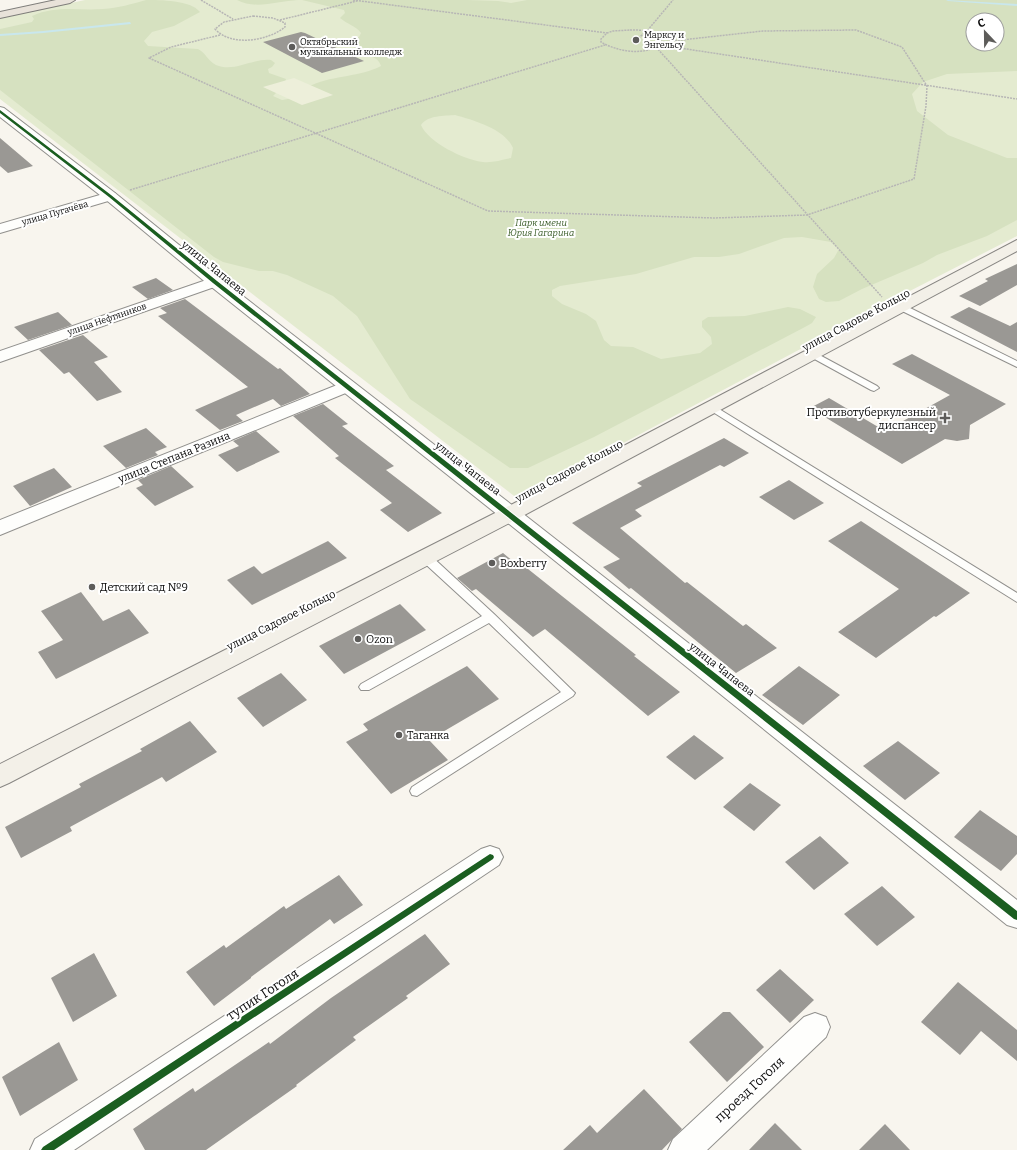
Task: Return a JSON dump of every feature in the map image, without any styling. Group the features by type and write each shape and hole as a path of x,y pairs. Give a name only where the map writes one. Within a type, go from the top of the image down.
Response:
{"main road":[{"path":"0,14 70,0"},
{"name":"улица Садовое Кольцо","path":"0,776 510,514 1017,245"}],"street":[{"name":"улица Чапаева","path":"0,111 110,196 215,282 1017,916"},
{"name":"улица Пугачёва","path":"0,229 110,196"},
{"name":"улица Нефтяников","path":"0,357 215,282"},
{"name":"улица Степана Разина","path":"0,528 347,386"},
{"name":"тупик Гоголя","path":"46,1150 490,857"},
{"name":"проезд Гоголя","path":"684,1150 814,1027"}],"lane":[{"path":"901,307 1017,364"},
{"path":"812,354 874,388"},
{"path":"711,407 1017,598"},
{"path":"417,791 569,693 425,557"},
{"path":"365,687 490,617"}],"path":[{"path":"200,0 233,19"},
{"path":"353,0 607,33 630,30 647,31 658,35 663,42"},
{"path":"636,40 647,31 673,0"},
{"path":"220,35 215,29 218,25 233,19 264,16 280,20 359,1"},
{"path":"110,196 318,133 605,45 629,51 656,47 663,42 762,30 856,30 902,47 927,86 926,106 914,180 808,215 714,218 488,211 318,133 149,58 171,47 220,35 242,39 266,37 282,31 285,27 284,23 280,20"},
{"path":"605,45 601,39 607,33"},
{"path":"660,45 1017,99"},
{"path":"656,47 882,297"}],"green space":[{"name":"Парк имени Юрия Гагарина","path":"85,0 1017,0 1017,236 902,295 518,499 0,99 0,18"},
{"name":"Парк имени Юрия Гагарина","path":"146,0 159,0 183,3 196,8 200,12 174,26 152,32 144,41 148,46 198,49 203,52 213,63 223,67 271,60 275,63 268,69 269,73 286,79 284,85 273,96 282,100 291,98 312,85 330,79 373,70 381,66 375,58 361,53 348,44 349,41 359,37 361,33 340,18 345,13 344,10 302,0 467,0 511,3 527,0 1017,0 1017,71 947,74 923,82 912,94 917,111 948,135 1007,158 1017,158 1017,220 987,236 937,255 923,263 862,289 839,301 826,302 819,299 813,287 817,274 834,258 839,249 831,242 802,237 784,238 739,254 719,257 694,257 636,274 560,286 552,290 552,296 562,304 586,314 596,321 604,340 611,346 633,347 661,359 700,353 712,344 711,337 702,327 702,321 708,317 745,316 788,307 800,309 816,317 812,323 805,327 594,437 528,468 510,468 410,399 357,316 333,296 287,275 273,271 259,271 223,262 214,257 0,90 0,29 32,22 34,19 32,16 59,9 94,9 125,6","holes":["455,115 488,126 509,141 513,148 511,158 486,162 466,158 439,144 431,138 421,125 428,119 441,116"]},
{"path":"237,0 298,0 259,5 244,3"},
{"path":"294,78 333,95 302,105 263,87"}],"building":[{"name":"Октябрьский музыкальный колледж","path":"301,32 364,61 322,73 263,42"},
{"path":"0,138 33,166 8,173 0,166"},
{"path":"1017,264 1017,285 980,306 959,296 988,281 985,279"},
{"path":"156,278 173,290 148,299 132,287"},
{"path":"185,299 278,369 280,368 310,394 281,406 273,399 236,415 243,421 220,430 195,410 248,387 158,316 167,313 160,308"},
{"path":"969,307 1010,326 1017,322 1017,352 950,317"},
{"path":"58,312 72,325 28,340 14,327"},
{"path":"83,335 108,357 94,362 122,392 97,401 69,372 64,374 39,350"},
{"name":"Противотуберкулезный диспансер","path":"912,354 1006,404 970,425 969,439 957,441 945,439 902,464 810,408 829,398 885,431 950,395 892,364"},
{"path":"323,404 348,424 342,426 394,466 386,470 442,513 408,532 380,510 392,503 335,458 339,456 293,416"},
{"path":"146,428 167,447 155,452 158,455 126,468 103,446"},
{"path":"256,431 280,452 237,472 218,455 239,446 233,441"},
{"path":"724,438 749,453 724,467 720,465 635,510 642,516 620,528 685,583 687,582 743,626 746,624 777,648 736,673 603,567 620,559 572,523 642,486 637,483"},
{"path":"171,466 194,487 155,506 136,488 143,485 138,480"},
{"path":"54,468 72,487 30,506 13,486"},
{"path":"789,480 824,503 794,520 759,497"},
{"path":"861,521 970,593 936,617 934,616 876,658 838,632 899,589 828,541"},
{"path":"328,541 347,558 252,605 227,580 254,566 262,574"},
{"path":"503,553 520,567 523,565 680,692 648,716 545,629 533,637 476,589 472,591 457,578"},
{"path":"81,592 103,621 129,609 149,633 56,679 38,652 63,640 41,611"},
{"path":"400,604 426,630 344,674 319,646"},
{"name":"Таганка","path":"467,666 499,699 429,740 448,760 391,794 346,742 368,730 363,724"},
{"path":"799,666 840,695 803,725 762,695"},
{"path":"281,673 307,700 263,727 237,698"},
{"path":"190,721 217,752 166,782 162,777 70,827 72,831 21,858 5,827 81,787 79,784 142,751 140,749"},
{"path":"694,735 724,758 695,780 666,757"},
{"path":"898,741 940,773 905,800 863,766"},
{"path":"750,783 781,805 754,831 723,807"},
{"path":"980,810 1017,836 1017,854 1001,871 954,837"},
{"path":"820,836 849,863 814,890 785,862"},
{"path":"339,875 363,905 334,924 330,919 214,1006 186,972 224,945 226,948 284,906 286,909"},
{"path":"882,886 915,917 877,946 844,914"},
{"path":"425,934 450,964 406,996 408,998 353,1037 356,1040 296,1085 297,1086 206,1150 145,1150 133,1129 193,1088 195,1092 269,1042 270,1044 331,998"},
{"path":"94,953 117,996 73,1022 51,978"},
{"path":"780,969 814,1000 790,1023 756,990"},
{"path":"958,982 1017,1030 1017,1061 981,1031 960,1055 921,1022"},
{"path":"723,1012 730,1012 764,1047 727,1082 689,1042"},
{"path":"59,1042 78,1080 20,1116 2,1077"},
{"path":"644,1089 682,1129 662,1150 563,1150 590,1125 597,1133"},
{"path":"775,1123 802,1150 749,1150"},
{"path":"885,1124 910,1150 859,1150"}],"waterway":[{"path":"948,0 1017,5"},
{"path":"0,35 130,23"}],"cycle path":[{"path":"0,111 110,196 215,282 1017,916"},
{"path":"46,1150 490,857"}],"place":[{"name":"Марксу и Энгельсу","path":"636,40"},
{"name":"Октябрьский музыкальный колледж","path":"292,47"},
{"name":"Противотуберкулезный диспансер","path":"945,418"},
{"name":"Boxberry","path":"492,563"},
{"name":"Детский сад №9","path":"92,587"},
{"name":"Ozon","path":"358,639"},
{"name":"Таганка","path":"399,735"}]}
